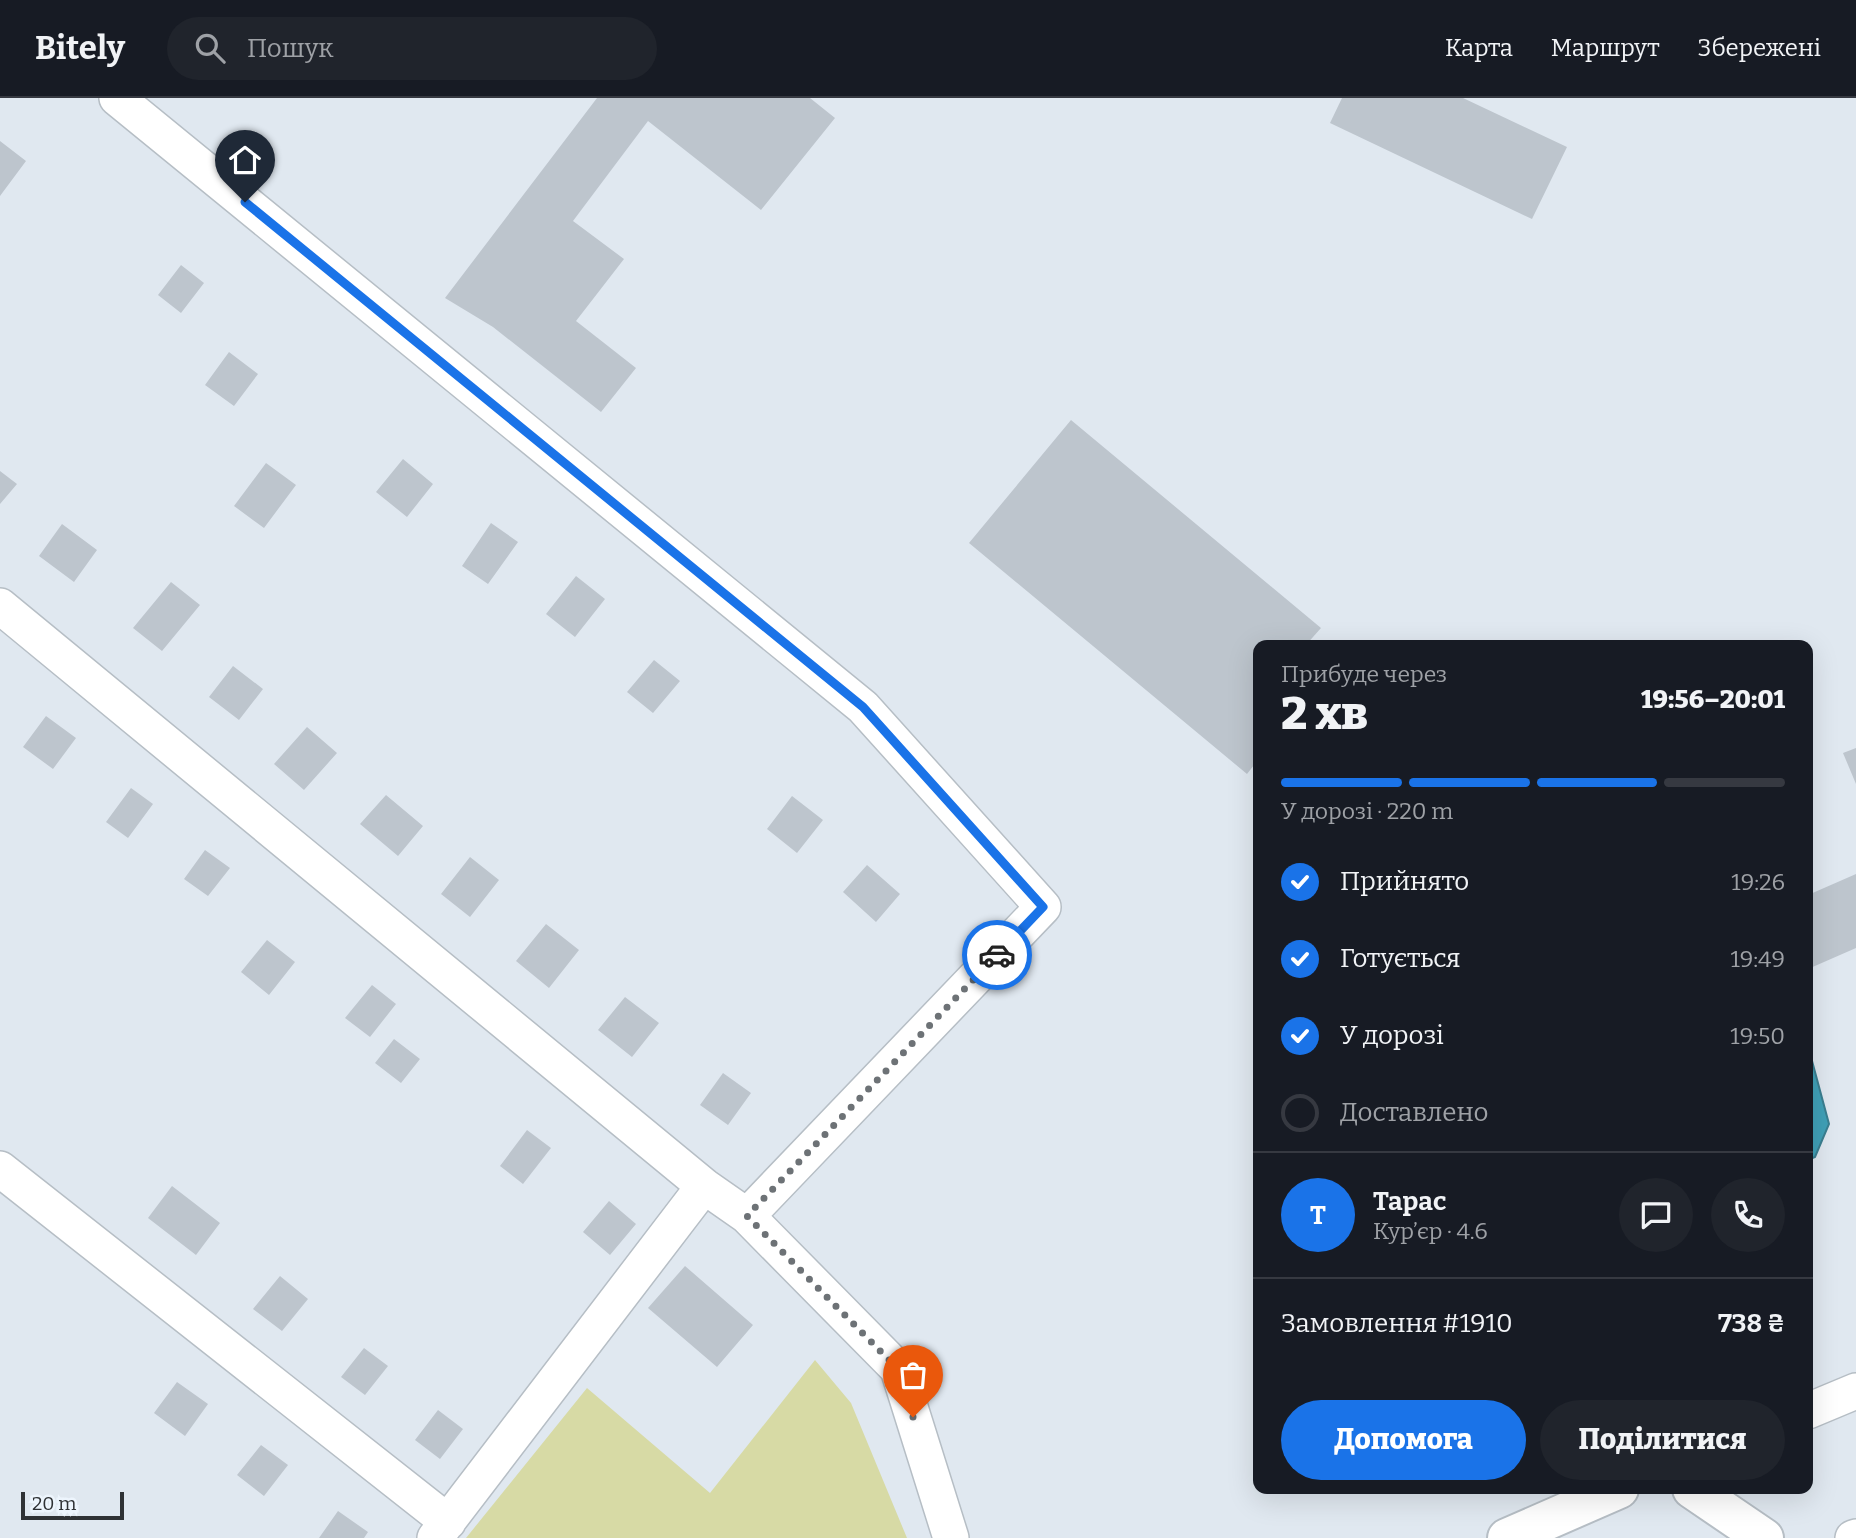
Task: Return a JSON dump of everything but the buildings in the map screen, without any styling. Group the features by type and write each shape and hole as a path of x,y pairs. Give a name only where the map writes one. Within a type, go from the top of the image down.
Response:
{"street":[{"path":"117,98 863,707 1043,907 747,1216"},
{"path":"0,606 704,1186 747,1216 898,1369 951,1538"},
{"path":"0,1169 441,1530 704,1186"},
{"path":"1813,1409 1856,1391"},
{"path":"1507,1538 1608,1494"},
{"path":"1699,1494 1764,1538"}],"green space":[{"path":"815,1360 851,1403 907,1538 466,1538 587,1388 710,1493"}],"water":[{"path":"1813,1065 1829,1124 1813,1158"}],"way so far":[{"path":"913,1417 898,1369 747,1216 997,955"}],"route":[{"path":"245,202 863,707 1043,907 997,955"}]}
